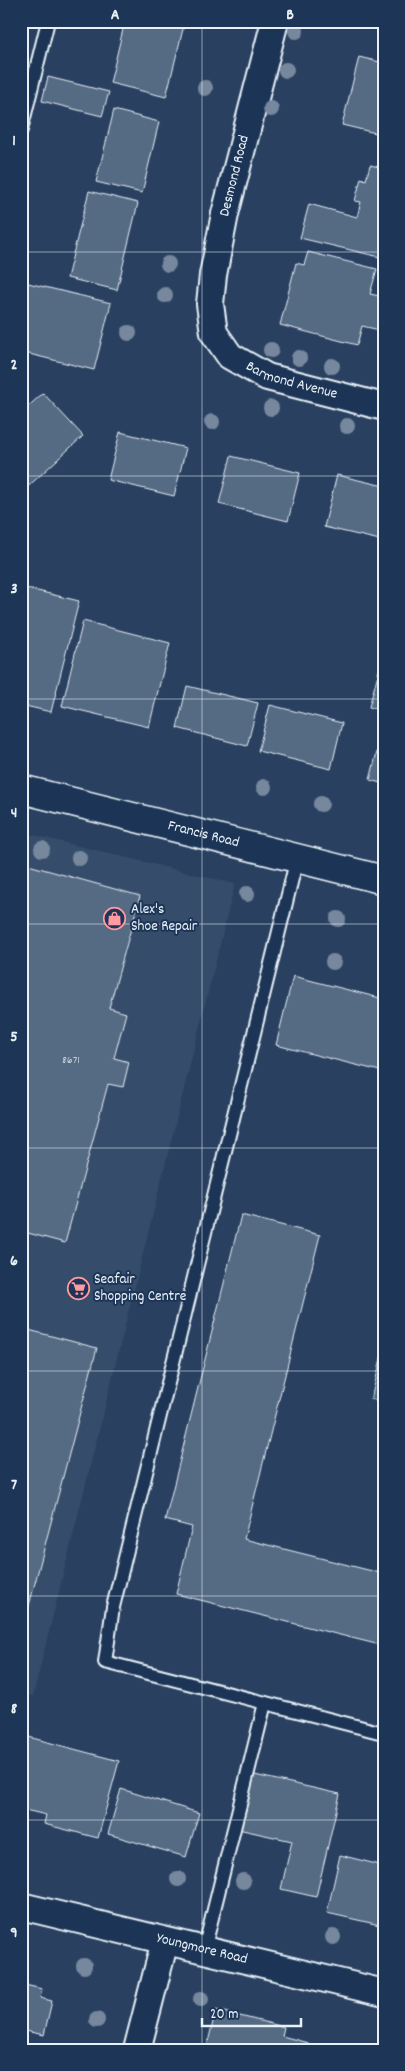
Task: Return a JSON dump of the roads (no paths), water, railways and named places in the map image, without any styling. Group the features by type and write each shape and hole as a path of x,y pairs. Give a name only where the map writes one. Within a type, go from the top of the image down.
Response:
{"street":[{"name":"Desmond Road","path":"214,333 210,304 212,275 225,214 275,21"},
{"name":"Barmond Avenue","path":"214,333 230,356 268,377 384,407"},
{"name":"Francis Road","path":"21,789 384,880"},
{"name":"Youngmore Road","path":"21,1906 384,1993"},
{"path":"137,2050 165,1941"}],"lane":[{"path":"21,130 48,21"},
{"path":"297,858 113,1607 105,1662 383,1733"},
{"path":"204,1950 265,1703"}],"place":[{"name":"Alex's Shoe Repair","path":"115,919"},
{"name":"Seafair Shopping Centre","path":"78,1289"}]}
